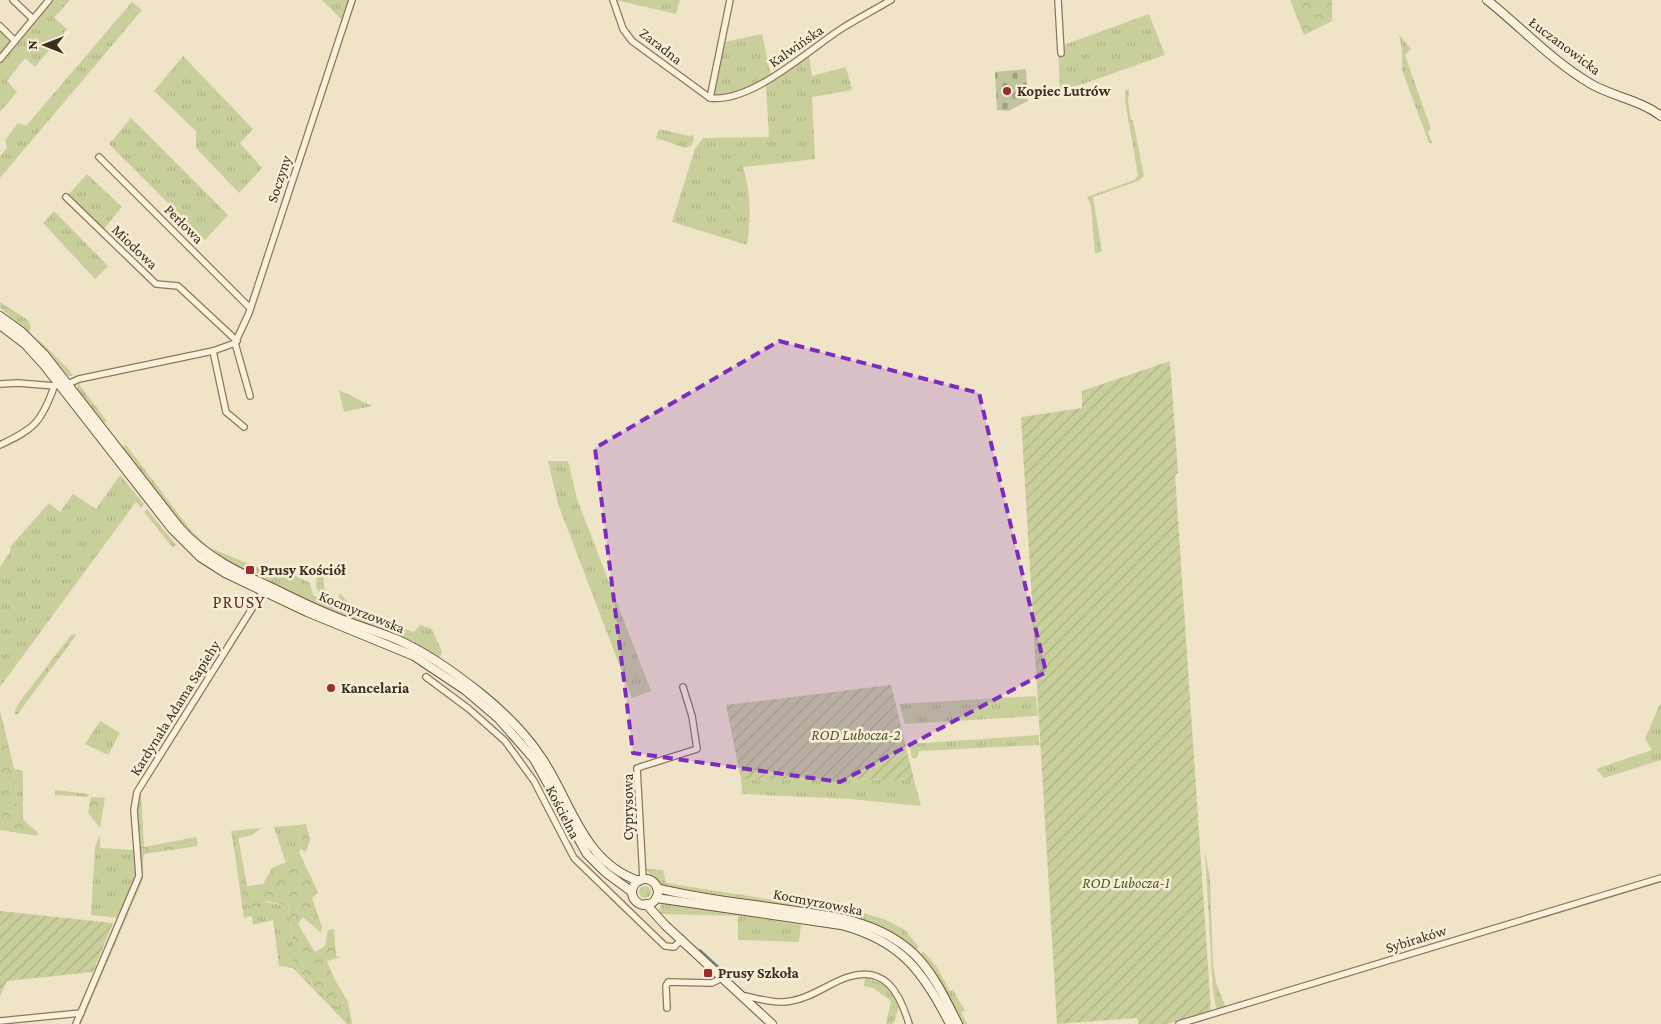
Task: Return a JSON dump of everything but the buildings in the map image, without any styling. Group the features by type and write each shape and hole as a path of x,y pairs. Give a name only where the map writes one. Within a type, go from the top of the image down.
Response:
{"main road":[{"name":"Łuczanowicka","path":"1487,0 1538,46 1572,72 1593,85 1648,107 1661,116"},
{"name":"Kocmyrzowska","path":"0,316 31,340 68,384 179,527 200,548 233,569 309,606 390,637 422,652 462,679 502,712 525,735 544,761 582,834 597,854 621,874 641,880"},
{"name":"Kocmyrzowska","path":"0,325 33,352 57,385 185,544 218,569 263,591 325,620 405,651 435,669 478,701 513,732 534,759 588,854 605,872 632,892"},
{"path":"652,901 636,900 632,892 641,880 651,881 657,888 652,901 659,919 772,1024"},
{"name":"Kocmyrzowska","path":"657,888 834,917 878,930 904,946 921,963 941,992 958,1024"},
{"name":"Kocmyrzowska","path":"652,901 841,925 870,934 896,948 918,970 927,982 950,1024"}],"street":[{"path":"13,0 33,19"},
{"path":"0,59 49,0"},
{"name":"Soczyny","path":"236,342 250,308 352,0"},
{"name":"Zaradna","path":"613,0 623,29 632,41 710,98"},
{"path":"710,98 730,0"},
{"name":"Kalwińska","path":"710,98 719,99 759,85 790,66 840,30 891,0"},
{"path":"1058,0 1061,53"},
{"path":"0,26 15,40"},
{"name":"Perłowa","path":"99,157 250,308"},
{"name":"Miodowa","path":"66,197 156,284 178,286 236,342"},
{"path":"68,384 79,379 213,351 236,342 250,396"},
{"path":"213,351 226,412 244,427"},
{"path":"0,384 57,385 40,420 22,434 0,445"},
{"name":"Kardynała Adama Sapiehy","path":"76,1024 139,876 134,810 137,792 263,591"},
{"name":"Kościelna","path":"426,677 496,731 514,752 534,781 569,851 585,870 666,946 674,946 682,940"},
{"name":"Cyprysowa","path":"641,880 637,768 697,749 692,716 683,688"},
{"name":"Sybiraków","path":"1179,1024 1661,878"},
{"path":"743,998 746,996 773,1001 790,1001 848,977 866,976 885,981 895,989 910,1024"},
{"path":"667,1008 666,986 668,982 712,983 722,978"},
{"path":"0,1021 81,1013"}],"highlighted area":[{"path":"779,341 979,393 1046,672 840,782 633,753 595,448"}],"green space":[{"path":"51,0 70,0 54,18 67,29 35,67 25,58 7,81 17,92 0,112 0,61"},
{"path":"322,0 349,0 342,20"},
{"path":"616,0 680,0 676,14"},
{"path":"1290,0 1332,0 1332,21 1304,35"},
{"path":"132,2 142,10 0,178 0,156 7,148 5,140 18,123 26,126"},
{"path":"1149,14 1165,55 1060,92 1058,47"},
{"path":"0,27 14,40 0,57"},
{"path":"762,34 771,76 746,89 719,98 714,96 725,42"},
{"path":"1399,34 1411,49 1405,55 1431,129 1428,131 1432,143 1429,143 1402,70 1402,50"},
{"path":"809,55 812,76 846,67 852,90 812,97 815,159 743,167 748,186 750,206 747,245 672,222 695,149 703,138 769,137 766,85"},
{"path":"183,56 253,129 240,143 262,168 239,193 196,148 196,131 154,91"},
{"path":"1026,69 1028,101 1008,111 997,110 995,72"},
{"path":"1129,89 1128,102 1131,120 1133,120 1144,176 1138,181 1093,197 1102,251 1095,254 1091,205 1087,197 1134,180 1138,176 1125,100 1125,90"},
{"path":"131,118 228,215 205,240 109,144"},
{"path":"659,129 689,136 692,135 694,138 692,145 685,148 656,138"},
{"path":"87,174 122,207 103,230 68,195"},
{"path":"54,211 108,266 95,279 43,223"},
{"path":"0,302 28,320 31,328 29,332 0,308"},
{"path":"35,336 70,371 73,376 68,376"},
{"name":"ROD Lubocza-1","path":"1170,361 1178,473 1175,475 1211,1011 1168,1024 1139,1024 1137,1018 1057,1024 1021,417 1082,408 1082,391"},
{"path":"78,383 107,421 104,423 77,390"},
{"path":"339,390 372,406 344,412"},
{"path":"126,445 190,529 208,547 274,574 294,575 310,583 313,595 322,600 316,586 317,572 323,575 326,603 336,606 340,593 349,603 347,611 414,632 420,625 432,629 442,652 439,659 412,641 345,618 279,588 255,572 234,566 215,555 188,532 122,447"},
{"path":"548,461 568,461 577,499 651,691 632,698 558,504"},
{"path":"120,475 144,504 141,508 136,502 0,687 0,567 11,550 10,547 49,503 60,512 73,494 96,509"},
{"path":"147,509 176,545 173,548 144,512"},
{"path":"77,634 17,715 14,713 18,704 71,635"},
{"name":"ROD Lubocza-2","path":"891,685 914,780 741,779 726,705"},
{"path":"1036,696 1038,716 905,724 899,704"},
{"path":"1661,705 1661,760 1604,778 1596,769 1652,750 1645,739"},
{"path":"0,710 14,769 18,815 37,832 38,836 0,830"},
{"path":"100,721 120,733 108,755 85,744"},
{"path":"1039,735 1039,745 919,751 917,758 912,758 909,744"},
{"path":"14,769 23,771 23,820 18,815"},
{"path":"741,779 914,780 921,806 850,799 742,794"},
{"path":"55,790 89,794 88,797 55,795"},
{"path":"141,793 144,847 196,837 198,846 144,854 143,862 141,862 137,803"},
{"path":"91,797 105,798 100,828 88,813"},
{"path":"306,824 310,840 306,852 301,849 297,825"},
{"path":"297,825 301,849 299,852 289,853 286,863 274,827"},
{"path":"262,828 252,835 239,838 239,842 233,842 231,831"},
{"path":"100,835 100,848 135,850 138,870 120,918 91,915 95,847"},
{"path":"233,842 239,842 247,886 243,893 251,891 253,900 288,906 293,938 293,965 335,1006 348,1002 352,1024 347,1024 293,968 279,966 273,920 253,925 252,916 244,918"},
{"path":"299,852 318,892 312,898 322,927 321,933 303,917 298,924 315,952 325,946 328,930 334,929 336,956 341,957 327,961 334,978 348,1002 335,1006 293,965 293,938 288,906 266,901 264,907 250,909 249,902 253,900 251,892 246,897 242,893 247,886 263,884 272,868 287,862 289,853"},
{"path":"1205,852 1210,878 1213,965 1216,982 1226,1008 1217,1012 1213,992"},
{"path":"141,862 143,862 143,879 81,1024 78,1024 124,919"},
{"path":"645,869 663,870 666,883 792,903 846,908 884,919 905,930 918,946 917,949 912,949 876,925 849,915 662,886"},
{"path":"643,886 647,886 651,892 647,898 643,898 639,894 639,890"},
{"path":"671,903 801,925 799,942 738,940 738,916 661,914 659,909 661,904"},
{"path":"0,911 113,923 93,972 7,981 0,996"},
{"path":"923,951 937,967 950,991 953,990 965,1011 961,1011 967,1024 962,1024 945,992 920,956"},
{"path":"865,978 886,986 898,998 899,1006 893,1024 886,1024 891,1001 873,988 864,986"}],"waterway":[{"path":"700,950 722,970"}],"place":[{"name":"Kopiec Lutrów","path":"1007,91"},
{"name":"Prusy Kościół","path":"250,570"},
{"name":"Kancelaria","path":"331,688"},
{"name":"Prusy Szkoła","path":"708,973"}],"district":[{"name":"PRUSY","path":"239,602"}]}
